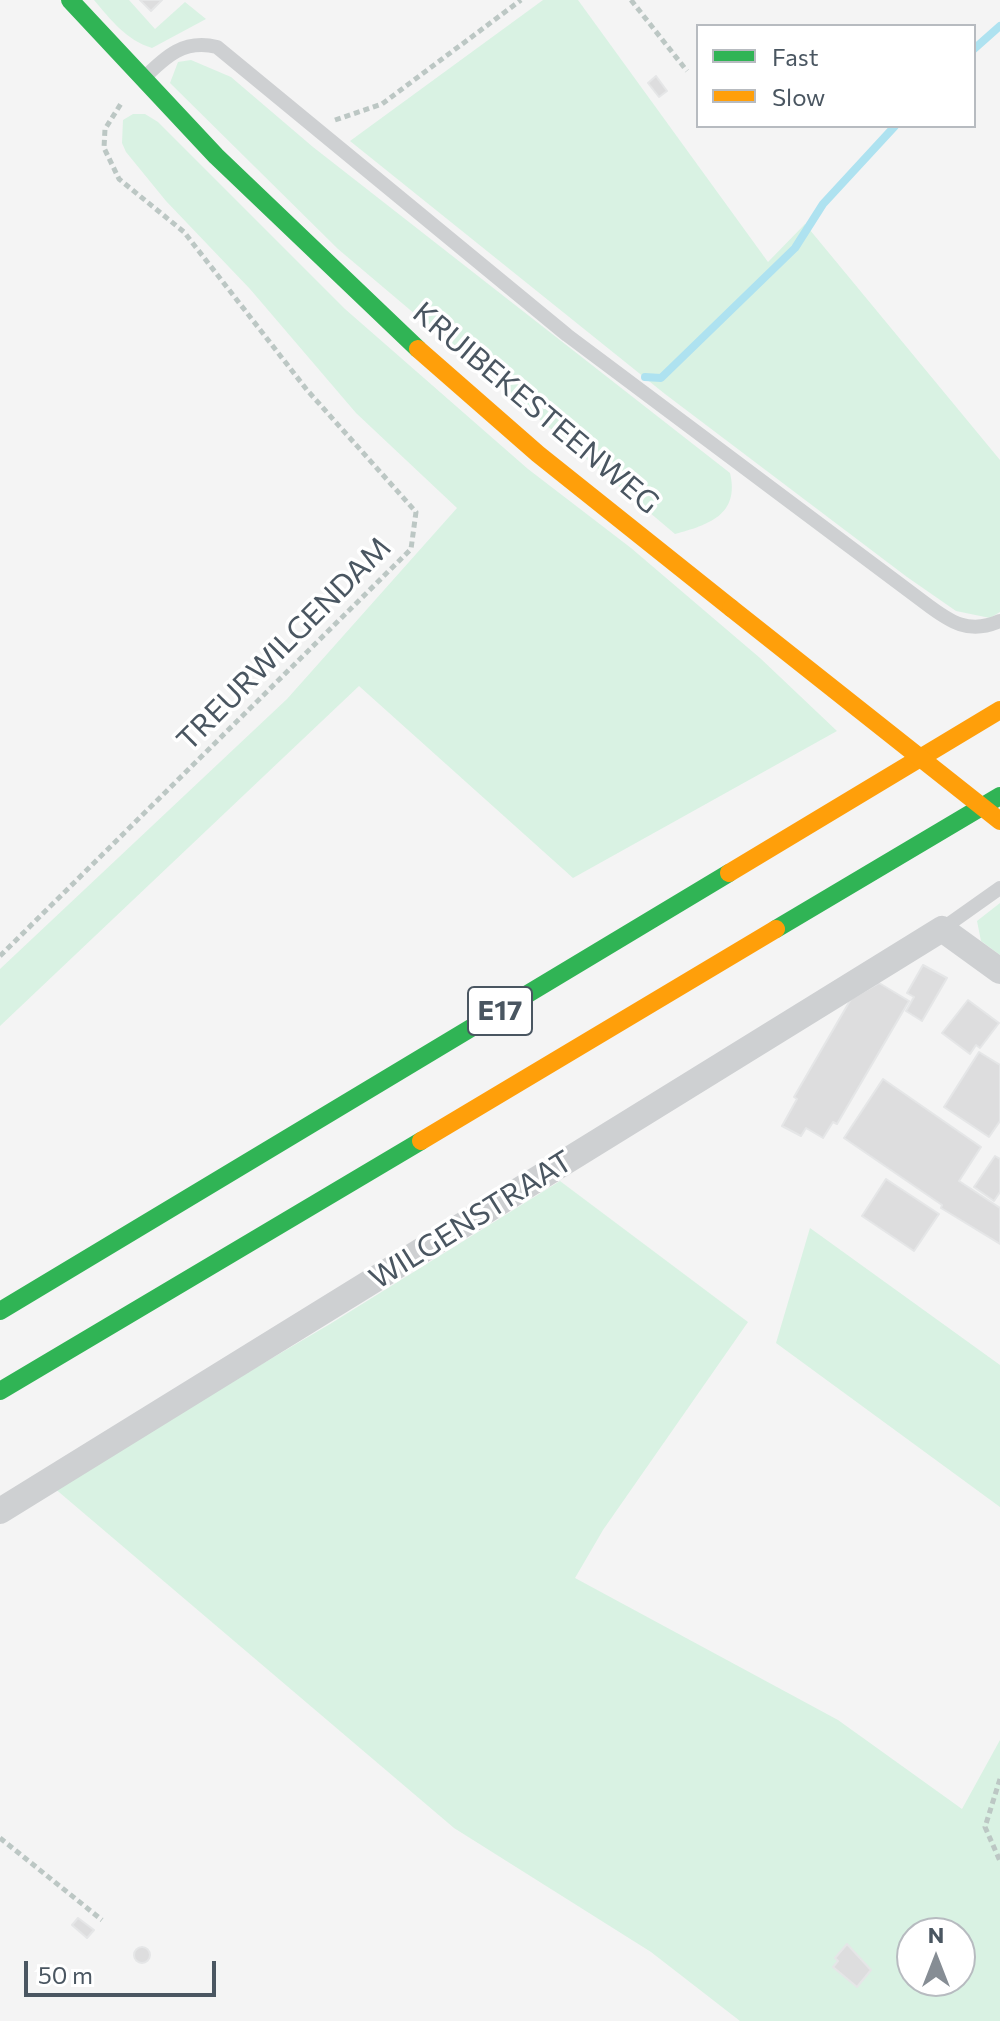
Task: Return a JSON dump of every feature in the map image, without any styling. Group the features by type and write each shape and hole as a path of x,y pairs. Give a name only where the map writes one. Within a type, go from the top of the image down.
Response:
{"main road":[{"name":"KRUIBEKESTEENWEG","path":"70,0 142,80 305,243 478,403 1000,821"},
{"name":"E17","path":"0,1311 1000,710"},
{"name":"E17","path":"0,1391 1000,796"}],"street":[{"path":"942,929 1000,971"},
{"name":"WILGENSTRAAT","path":"0,1511 942,929"}],"lane":[{"path":"142,80 171,53 187,44 217,47 567,335 941,615 960,627 975,629 1000,621"},
{"path":"942,929 1000,888"}],"path":[{"path":"313,129 382,104 521,0"},
{"path":"631,0 687,71"},
{"name":"TREURWILGENDAM","path":"0,956 411,549 416,512 307,390 184,232 119,179 110,164 104,148 105,129 112,114 142,80"},
{"path":"1000,1779 985,1827 1000,1861"},
{"path":"0,1838 102,1920"}],"green space":[{"path":"94,0 129,0 155,29 185,2 206,19 152,48 127,35"},
{"path":"543,0 578,0 768,262 805,224 1000,460 1000,612 990,618 956,611 907,577 665,394 350,141"},
{"path":"191,60 231,77 313,147 730,473 732,487 726,508 710,522 675,534 338,249 170,83 178,62"},
{"path":"133,114 145,114 158,122 345,309 528,469 631,548 760,658 837,731 573,878 359,686 0,1026 0,969 287,699 457,508 356,413 250,289 166,201 122,143 123,120"},
{"path":"1000,903 1000,955 981,941 977,921"},
{"path":"560,1181 748,1322 603,1530 575,1578 838,1720 962,1809 1000,1740 1000,2021 740,2021 651,1952 454,1828 53,1487 330,1324"},
{"path":"810,1228 1000,1365 1000,1507 776,1343"}],"building":[{"path":"140,0 162,0 151,11"},
{"path":"656,76 667,91 659,97 648,83"},
{"path":"923,965 947,978 922,1021 906,1011 914,997 907,993"},
{"path":"879,983 909,1001 837,1124 833,1122 823,1138 806,1128 801,1136 782,1126 797,1099 794,1097 851,999"},
{"path":"968,1000 999,1023 980,1048 976,1045 970,1054 942,1033"},
{"path":"979,1052 1000,1065 1000,1121 989,1137 944,1107"},
{"path":"883,1079 981,1147 959,1181 1000,1208 1000,1244 941,1208 942,1205 844,1138"},
{"path":"995,1156 1000,1159 1000,1192 994,1201 974,1187"},
{"path":"886,1179 939,1214 914,1251 862,1216"},
{"path":"78,1918 94,1930 87,1938 72,1925"},
{"path":"847,1944 871,1970 857,1987 833,1967 838,1961 835,1958"},
{"path":"142,1947 150,1955 142,1963 134,1955"}],"waterway":[{"path":"976,47 1000,26"},
{"path":"645,377 661,378 795,248 823,204 893,128"}],"traffic: fast":[{"path":"70,0 216,156 418,349"},
{"path":"776,929 1000,796"},
{"path":"0,1311 729,873"},
{"path":"0,1391 421,1141"}],"traffic: slow":[{"path":"418,349 538,454 731,608"},
{"path":"731,608 1000,821"},
{"path":"729,873 1000,710"},
{"path":"421,1141 776,929"}]}
